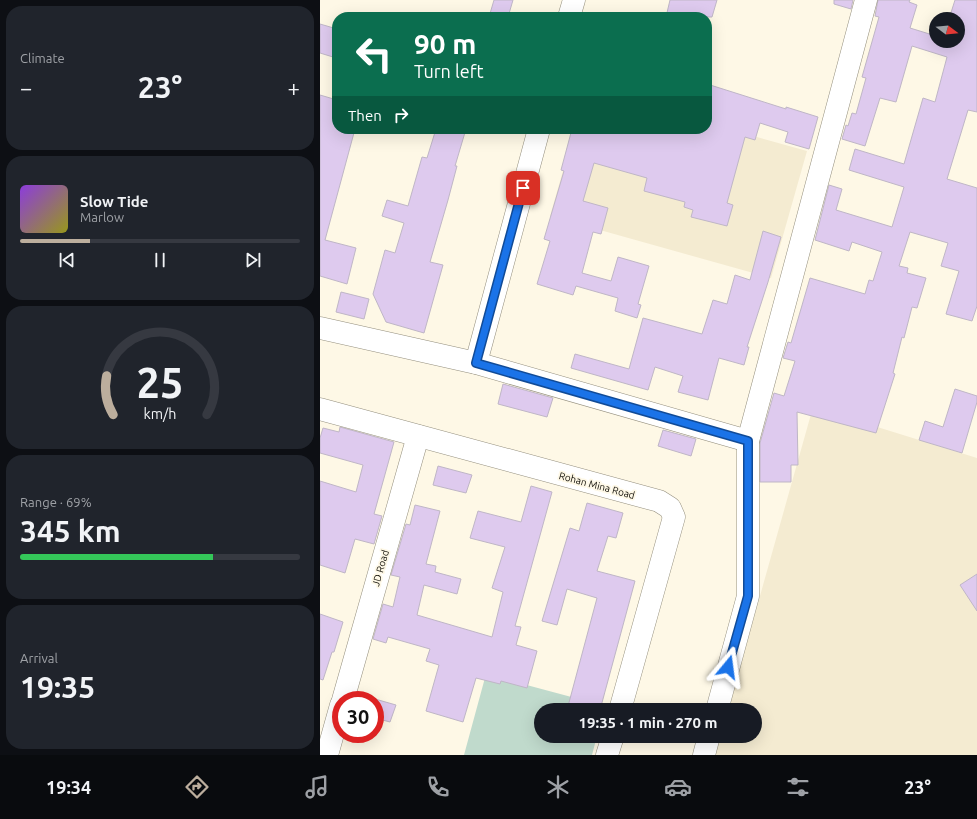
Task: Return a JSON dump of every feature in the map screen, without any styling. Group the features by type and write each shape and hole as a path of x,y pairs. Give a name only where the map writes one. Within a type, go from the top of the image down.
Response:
{"street":[{"path":"570,12 574,0"},
{"path":"719,703 748,596 748,441 866,0"},
{"path":"476,363 538,134"},
{"path":"320,328 476,363 748,441"},
{"name":"Rohan Mina Road","path":"320,408 659,501 670,508 674,517 622,703"},
{"name":"JD Road","path":"345,691 418,436"},
{"path":"327,755 332,737"},
{"path":"607,755 611,743"},
{"path":"704,755 707,743"}],"shaded area":[{"path":"712,124 807,151 771,278 550,216 574,134 712,134"},
{"path":"813,407 977,458 977,755 715,755 719,743 762,743 762,703 730,703"}],"green space":[{"path":"486,674 594,703 534,703 534,743 595,743 592,755 464,755"}],"building":[{"path":"494,0 513,0 509,12 490,12"},
{"path":"670,0 717,0 712,17 712,12 667,12"},
{"path":"834,0 853,0 851,9 834,4"},
{"path":"878,0 910,0 909,2 917,5 910,28 929,34 929,48 965,48 965,12 951,12 955,0 977,0 977,112 968,110 947,179 977,188 977,306 972,321 946,314 959,271 941,266 948,243 910,232 899,266 908,268 907,273 926,278 917,308 912,307 904,338 902,337 893,373 895,374 876,433 797,412 798,465 791,465 791,482 760,482 760,443 774,393 784,396 795,361 783,358 788,342 791,343 810,278 865,294 869,280 873,281 882,252 852,242 849,251 815,240 829,185 842,189 836,210 892,227 904,187 849,170 855,149 904,164 923,98 935,102 947,57 912,46 896,102 880,98 865,146 842,139 846,125 848,126 852,113 856,114 866,78 862,77 879,17 875,16"},
{"path":"320,24 332,28 332,57 320,53"},
{"path":"712,86 786,109 786,107 818,117 809,149 785,142 788,132 760,123 755,140 745,137 727,203 733,205 727,226 691,217 693,210 684,207 685,202 644,191 647,178 594,163 583,201 608,208 601,234 593,232 582,273 611,281 618,257 649,266 638,304 641,305 637,318 615,311 618,298 576,286 573,295 537,284 550,241 544,239 564,171 561,170 571,134 712,134"},
{"path":"320,95 332,99 332,134 354,134 325,240 356,248 347,284 320,276"},
{"path":"434,134 465,134 455,166 457,166 448,200 430,262 443,265 424,333 386,322 373,294 385,250 395,253 404,223 382,216 387,200 408,206 422,157 427,158"},
{"path":"763,231 781,237 747,347 749,347 744,365 719,358 708,400 678,392 683,376 655,367 648,390 571,368 575,354 629,369 643,318 702,334 713,300 727,304 735,275 750,280"},
{"path":"341,292 369,299 364,319 336,312"},
{"path":"503,384 553,398 547,417 498,404"},
{"path":"955,389 977,396 977,402 962,453 919,440 925,421 943,427"},
{"path":"340,427 394,442 374,514 382,516 374,544 355,539 345,573 320,565 320,481 356,492 363,465 320,453 320,438 323,428 339,432"},
{"path":"663,430 696,439 691,456 658,446"},
{"path":"438,466 472,475 466,493 433,485"},
{"path":"531,486 552,492 515,626 521,627 516,645 537,651 527,688 501,681 500,684 476,678 463,722 426,711 439,665 426,661 430,649 388,637 386,643 373,639 383,604 393,607 400,577 391,575 406,524 410,525 415,505 440,511 426,564 436,566 435,572 461,579 457,594 424,585 417,615 492,637 503,592 492,588 505,547 470,538 478,511 521,522"},
{"path":"587,503 623,513 616,538 608,536 597,571 635,581 602,703 569,703 597,598 567,589 557,625 542,621 570,528 579,531"},
{"path":"977,574 977,611 960,585"},
{"path":"320,614 343,622 334,652 332,652 323,680 320,679"},
{"path":"384,702 396,705 390,722 384,720"}],"route":[{"path":"523,188 476,363 748,441 748,596 728,667"}]}
